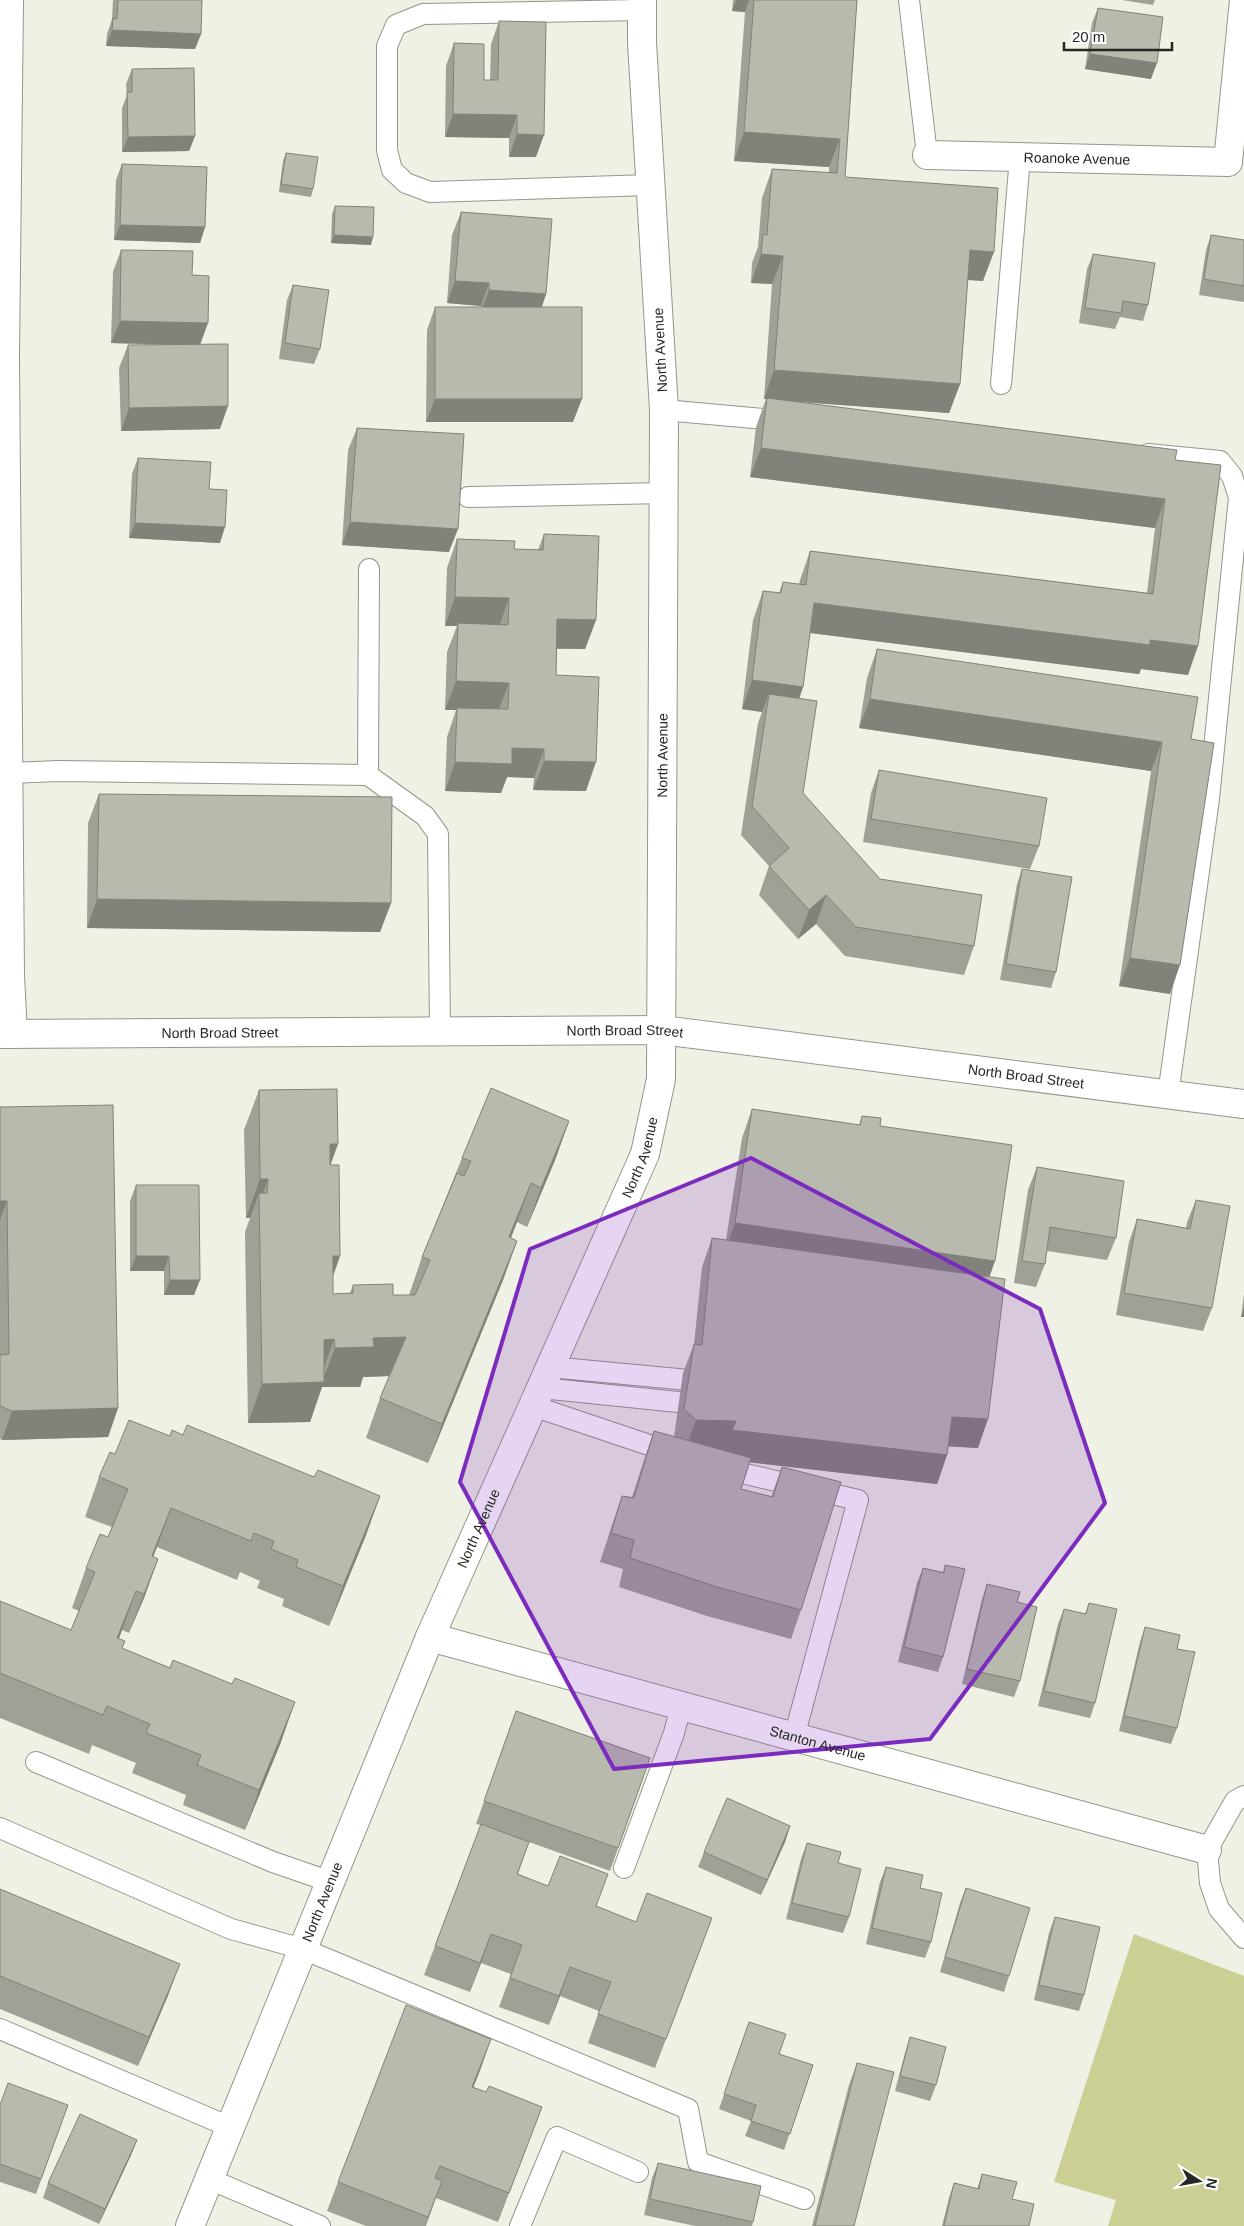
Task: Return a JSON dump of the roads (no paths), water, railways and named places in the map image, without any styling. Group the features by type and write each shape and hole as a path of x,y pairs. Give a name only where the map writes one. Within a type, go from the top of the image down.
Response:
{"main road":[{"path":"7,1034 10,976 9,774 4,590 9,0"},
{"name":"Roanoke Avenue","path":"927,155 1228,162 1244,0"},
{"name":"North Avenue","path":"190,2226 303,1949 332,1883 430,1637 646,1154 661,1079 664,410 650,185 642,5"},
{"name":"North Broad Street","path":"7,1034 662,1030 1244,1104"},
{"name":"Stanton Avenue","path":"430,1637 1207,1850"}],"lane":[{"path":"909,0 927,155"},
{"path":"642,5 423,14 396,25 387,46 387,150 392,170 406,183 430,192 650,185"},
{"path":"1001,384 1020,157"},
{"path":"664,410 801,422"},
{"path":"1132,452 1220,461 1232,476 1239,497 1209,799 1168,1095"},
{"path":"468,497 664,493"},
{"path":"368,569 368,774"},
{"path":"9,774 59,771 368,774 425,816 438,834 440,1031"},
{"path":"541,1387 731,1384"},
{"path":"541,1387 678,1402"},
{"path":"541,1387 699,1462 858,1500 794,1737"},
{"path":"624,1868 674,1733 681,1706"},
{"path":"36,1762 273,1862 332,1883"},
{"path":"1244,1796 1235,1801 1207,1850 1210,1883 1219,1909 1244,1938"},
{"path":"0,1828 231,1929 303,1949 688,2109 698,2162 804,2198"},
{"path":"0,2029 230,2127"},
{"path":"520,2226 557,2137 638,2172"},
{"path":"209,2180 320,2226"}]}
